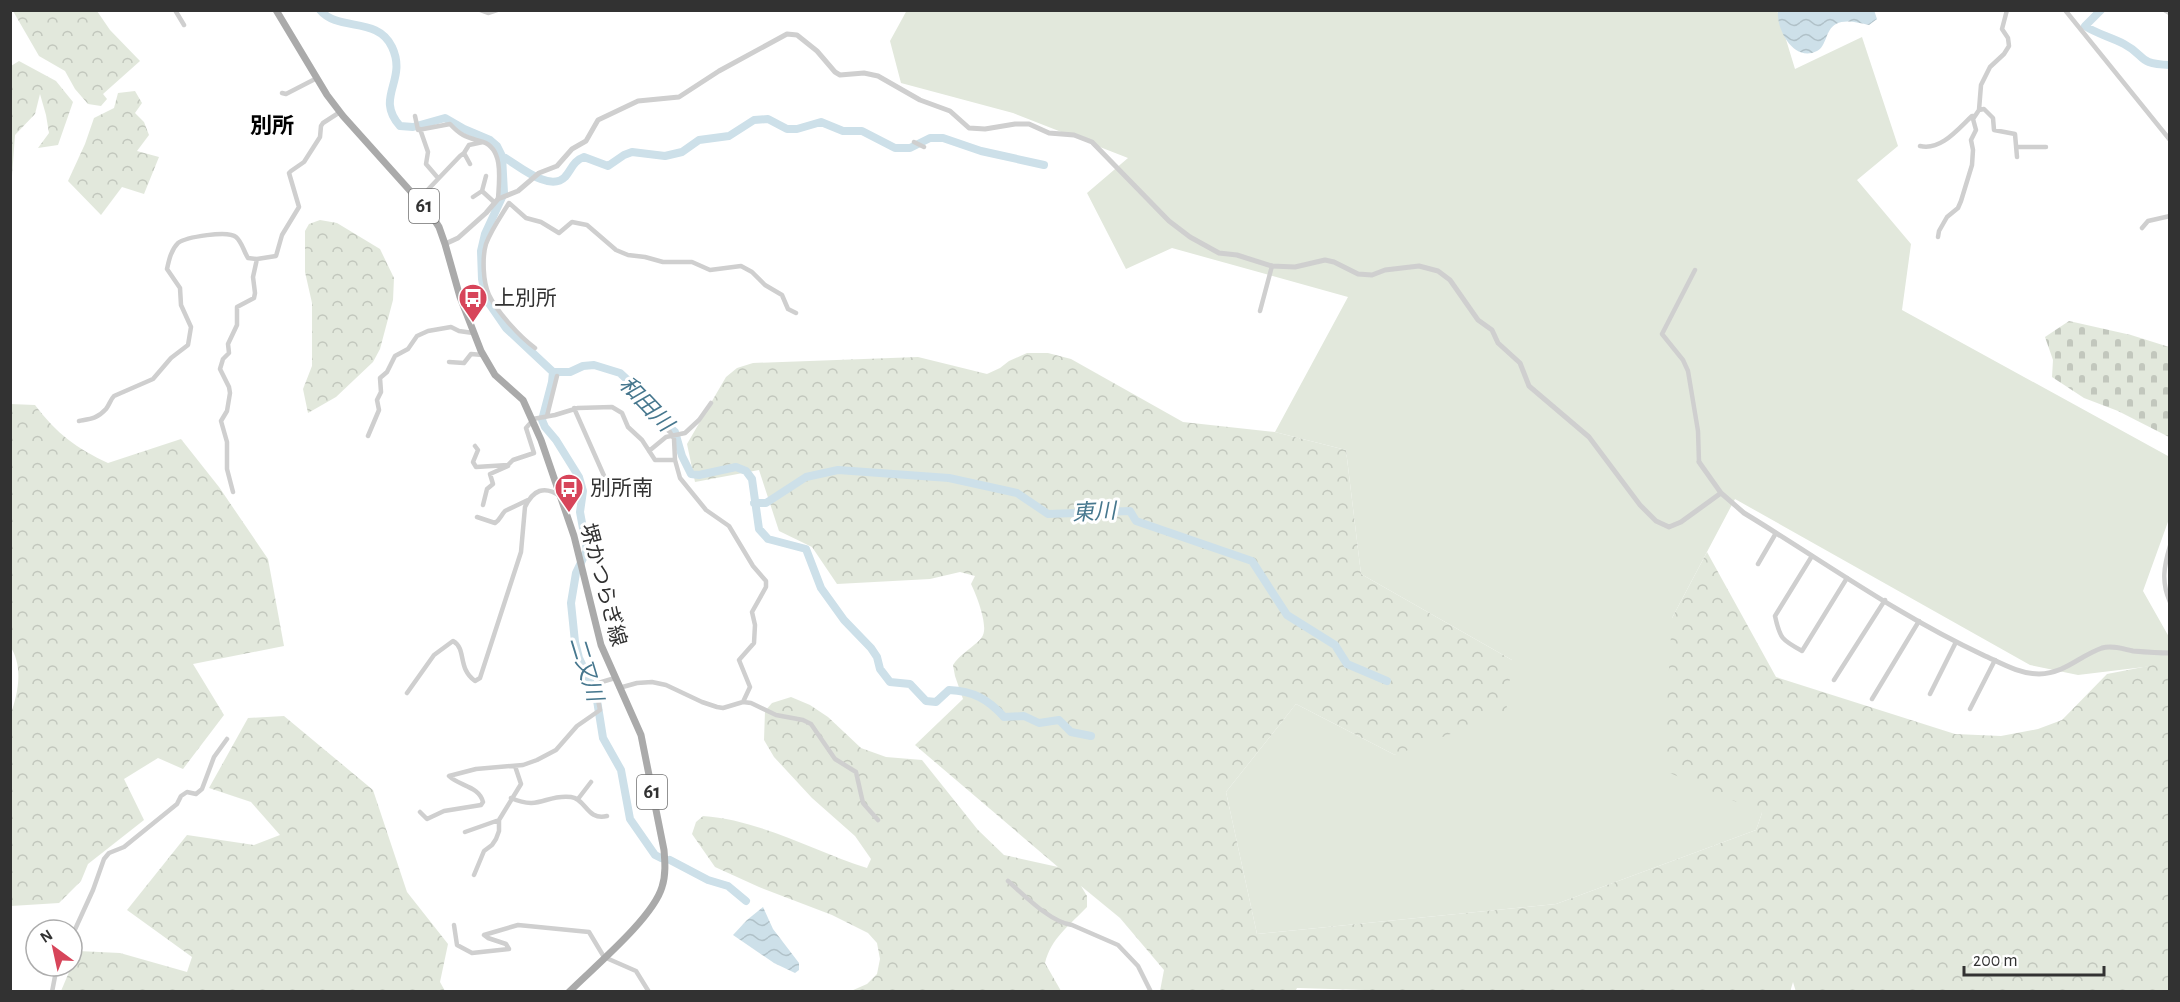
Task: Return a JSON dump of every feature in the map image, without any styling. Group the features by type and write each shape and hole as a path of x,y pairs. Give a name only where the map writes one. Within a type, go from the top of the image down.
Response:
{"main road":[{"name":"堺かつらぎ線","path":"276,10 340,112 439,227 460,297 483,355 504,385 523,400 533,420 579,555 602,645 640,735 666,865 662,888 649,912 569,992"}],"street":[{"path":"175,10 184,26"},
{"path":"480,10 488,14 497,10"},
{"path":"1920,146 1926,148 1953,135 1979,110 1979,92 1985,76 1992,64 2004,54 2009,46 2008,38 2002,29 2007,10"},
{"path":"2065,10 2169,140"},
{"path":"2164,10 2169,13"},
{"path":"445,244 458,238 498,199 524,187 539,173 557,166 572,149 585,141 598,120 638,100 679,97 719,71 787,34 793,33 817,51 835,72 846,76 864,73 878,76 920,100 950,111 969,128 986,129 1029,124 1049,133 1074,135 1092,142 1169,221 1219,254 1237,255 1272,266 1295,267 1325,260 1358,274 1372,275 1385,270 1419,266 1438,272 1450,280 1478,320 1492,330 1498,343 1520,363 1529,386 1590,437 1640,505 1656,520 1669,527 1682,522 1721,493"},
{"path":"282,93 286,94 317,78"},
{"path":"1979,110 1984,109 1993,118 1994,130 2015,134 2017,157"},
{"path":"79,421 91,421 106,409 114,396 153,379 171,358 188,345 191,327 181,306 180,288 167,269 172,252 180,242 205,234 233,235 248,258 272,258 278,254 282,235 299,207 289,173 304,162 320,136 323,123 340,112"},
{"path":"415,116 418,130 420,129 428,152 426,162 438,178"},
{"path":"1938,237 1947,217 1958,208 1972,165 1971,140 1976,130 1974,116"},
{"path":"420,129 450,124 464,137 490,145 496,154 499,178 498,199"},
{"path":"418,200 469,145 483,142"},
{"path":"914,142 924,147"},
{"path":"2016,147 2046,147"},
{"path":"464,153 470,164"},
{"path":"472,197 482,191 486,176"},
{"path":"482,191 498,199"},
{"path":"511,194 509,203 486,244 484,254 487,290 491,300 518,334 535,348"},
{"path":"509,203 526,218 541,222 559,232 572,222 587,225 616,250 628,255 663,262 692,262 710,270 741,266 782,295 788,309 796,313"},
{"path":"2142,228 2148,221 2169,216"},
{"path":"233,492 227,469 227,442 221,421 229,405 229,387 220,369 230,351 228,344 236,329 238,304 250,301 255,294 253,282 256,259"},
{"path":"1260,311 1272,266"},
{"path":"1695,270 1662,334 1683,360 1688,371 1698,431 1699,462 1721,493 1744,513 1919,621 1956,642 2025,673 2040,674 2067,668 2102,648 2115,647 2169,653"},
{"path":"368,436 380,410 377,400 381,392 380,378 387,372 395,356 408,349 417,336 428,331 451,327 473,333"},
{"path":"449,362 464,363 471,354 483,355"},
{"path":"547,416 556,376"},
{"path":"649,451 663,439 685,433 699,420 711,403"},
{"path":"483,505 487,489 493,484 490,474 505,468 513,460 534,453 526,428 533,420 574,408 605,405 617,409 622,413 628,427 642,440 656,460 675,460"},
{"path":"574,408 605,478"},
{"path":"656,421 673,436 675,460 681,478 706,510 729,526 753,566 766,580 766,587 752,612 755,625 754,643 739,660 750,687 743,702"},
{"path":"475,446 478,450 473,462 476,467 508,465"},
{"path":"477,517 495,523 506,510 519,506 541,490 547,489 560,496"},
{"path":"407,693 434,655 453,641 459,646 467,675 475,681 480,678 521,552 523,519 528,500"},
{"path":"1758,564 1776,533"},
{"path":"2169,546 2163,580 2169,602"},
{"path":"1812,556 1775,616 1779,635 1783,640 1802,651 1847,578"},
{"path":"1834,680 1885,600"},
{"path":"1872,699 1919,621"},
{"path":"1930,694 1956,642"},
{"path":"1970,709 1995,660"},
{"path":"420,812 427,819 444,812 481,805 483,802 480,794 449,776 476,768 515,766 537,760 556,750 577,726 600,710 595,684 615,678"},
{"path":"619,688 652,682 666,685 717,707 723,708 743,702 751,703 776,715 803,720 811,724 835,759 856,772 863,803 878,820"},
{"path":"80,918 104,859 109,853 124,847 177,804 181,796 187,792 196,794 202,789 214,757 227,739"},
{"path":"474,875 484,851 492,845 500,831 499,820 521,784 515,766"},
{"path":"578,799 591,782"},
{"path":"511,798 523,804 532,805 550,798 571,797 578,799 591,814 598,817 607,816"},
{"path":"465,832 499,820"},
{"path":"1008,881 1039,908 1065,924 1118,945 1138,966 1151,992"},
{"path":"454,925 457,945 472,953 509,949 506,944 483,935 518,925 589,932 604,957 636,971 649,992"}],"green space":[{"path":"907,10 1777,10 1795,69 1862,37 1898,146 1857,180 1911,244 1902,310 2168,456 2169,519 2143,591 2169,637 2169,664 2078,675 2030,665 1735,499 1672,618 1762,813 1756,830 1556,904 1257,934 1226,792 1296,704 1395,755 1512,660 1361,574 1346,450 1275,432 1348,297 1172,248 1126,269 1087,193 1128,158 1013,113 901,83 890,41"},
{"path":"13,11 97,11 110,30 140,61 103,94 107,99 101,106 88,104 75,89 65,71 39,56"},
{"path":"19,61 56,81 73,102 58,145 38,148 49,133 40,94 35,114 15,135 11,177 11,66"},
{"path":"135,91 142,103 135,113 144,122 149,135 137,151 159,157 144,194 122,187 101,215 68,181 94,118 114,108 118,93"},
{"path":"320,220 337,223 380,249 394,278 393,300 380,349 373,362 336,397 308,413 303,389 312,366 312,303 305,272 305,231 309,224"},
{"path":"2069,321 2131,335 2169,347 2169,437 2118,411 2084,398 2052,377 2053,360 2045,337"},
{"path":"1027,353 1048,353 1071,359 1183,422 1275,432 1346,450 1361,574 1512,660 1506,713 1395,755 1296,704 1226,792 1257,934 1556,904 1756,830 1762,813 1663,770 1672,618 1707,552 1776,677 1955,734 2001,736 2038,729 2062,720 2107,674 2169,662 2169,991 1796,992 1793,982 1790,992 1433,992 1297,988 1295,992 1160,991 1164,970 1120,918 1081,886 1087,896 1087,907 1056,939 1045,963 1061,991 851,991 867,984 877,974 880,959 877,943 868,933 832,915 759,887 715,867 692,834 696,822 703,816 745,823 867,868 871,859 855,836 812,798 774,757 764,740 765,711 772,703 791,697 810,705 828,717 861,748 886,757 922,760 978,830 1004,855 1058,867 915,745 963,699 953,665 979,640 984,630 981,609 971,584 975,576 960,572 930,579 837,584 812,547 779,531 759,470 695,482 687,444 726,377 737,368 753,363 918,357 987,374"},
{"path":"10,404 35,405 68,439 86,452 108,463 181,439 219,487 268,559 284,646 193,664 224,715 183,769 158,758 124,779 144,820 88,864 81,881 59,903 11,906 10,716 17,690 18,672 10,646"},
{"path":"284,716 373,790 407,892 448,944 440,982 445,991 61,991 67,978 84,978 84,951 120,953 187,972 192,957 127,910 187,835 254,845 280,835 251,802 209,788 248,718"}],"water":[{"path":"1874,10 1877,19 1869,25 1856,22 1836,24 1830,30 1823,46 1809,53 1801,52 1788,42 1783,35 1778,18 1778,11"},
{"path":"763,907 773,929 799,963 799,970 795,973 774,963 733,935"}],"waterway":[{"name":"和田川","path":"320,10 337,21 368,27 386,37 396,59 390,106 400,126 413,127 445,118 490,140 497,146 502,156 504,193 485,234 481,251 482,279 486,299 506,328 553,372 570,372 583,366 594,365 620,373 633,385 647,407 675,432 682,456 691,474 699,475 736,467 746,471 752,479 759,529 768,539 806,549 821,588 844,620 871,648 877,657 880,669 890,682 910,684 926,701 936,702 949,690 973,694 992,705 1004,717 1024,716 1039,723 1059,720 1071,732 1091,736"},
{"path":"2101,10 2085,26 2124,44 2147,61 2170,65"},
{"path":"502,156 533,176 551,182 565,177 577,161 584,157 608,166 632,152 665,156 682,152 699,140 729,136 754,120 768,119 787,129 797,129 821,122 843,131 862,131 895,148 910,148 930,138 943,138 981,151 1044,165"},
{"name":"二又川","path":"553,372 542,420 579,477 583,491 580,512 587,550 576,573 571,603 575,642 579,658 596,694 603,738 621,770 630,819 655,855 661,858"},
{"name":"東川","path":"754,503 766,503 806,477 838,470 949,478 1017,493 1048,514 1130,511 1136,521 1252,561 1287,615 1335,645 1347,664 1387,681"},
{"name":"二又川","path":"670,860 708,880 728,886 746,901"}],"place":[{"name":"上別所","path":"473,324"},
{"name":"別所南","path":"569,514"}],"district":[{"name":"別所","path":"272,126"}]}
